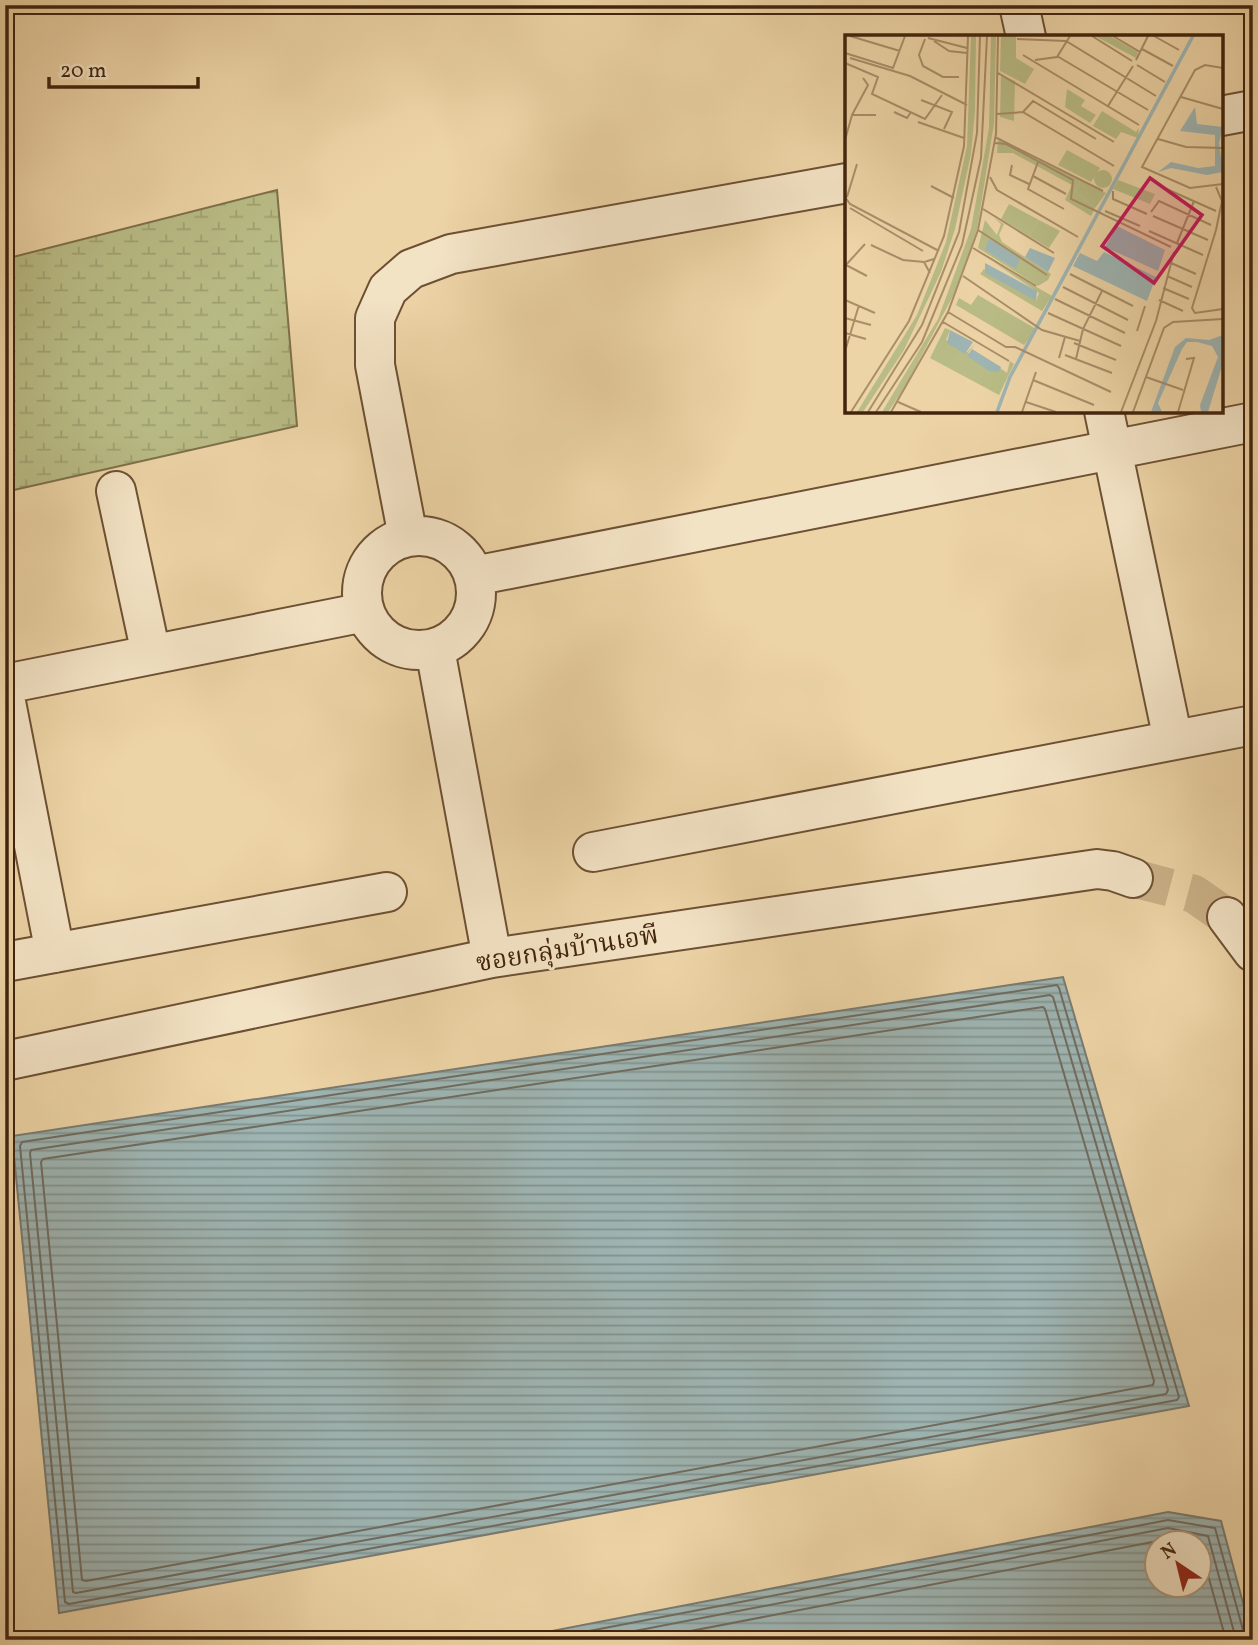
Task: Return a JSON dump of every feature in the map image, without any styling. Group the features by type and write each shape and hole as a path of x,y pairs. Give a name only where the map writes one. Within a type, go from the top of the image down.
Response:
{"street":[{"path":"1019,5 1026,35"},
{"path":"1223,116 1253,110"},
{"path":"408,537 375,365 375,318 388,289 411,269 451,254 845,183"},
{"path":"1104,413 1173,740"},
{"path":"474,576 1253,422"},
{"path":"116,491 151,654"},
{"path":"408,537 436,538 453,546 467,559 474,576 477,594 474,612 466,628 452,641 435,649 416,651 397,646 380,636 368,621 362,602 363,582 370,564 383,549 408,537"},
{"path":"5,684 365,612"},
{"path":"435,649 492,958"},
{"path":"5,697 55,953"},
{"path":"593,852 1253,725"},
{"name":"ซอยกลุ่มบ้านเอพี","path":"5,1062 492,958 1097,869 1114,871 1133,878"},
{"path":"5,962 387,892"},
{"path":"1227,917 1253,952"}],"green space":[{"path":"277,190 297,426 5,492 5,259"}],"water":[{"path":"1063,977 1189,1406 59,1613 12,1136"},
{"path":"1168,1512 1221,1521 1253,1640 505,1640"}],"tunnel":[{"path":"1133,878 1194,894 1227,917"}]}
